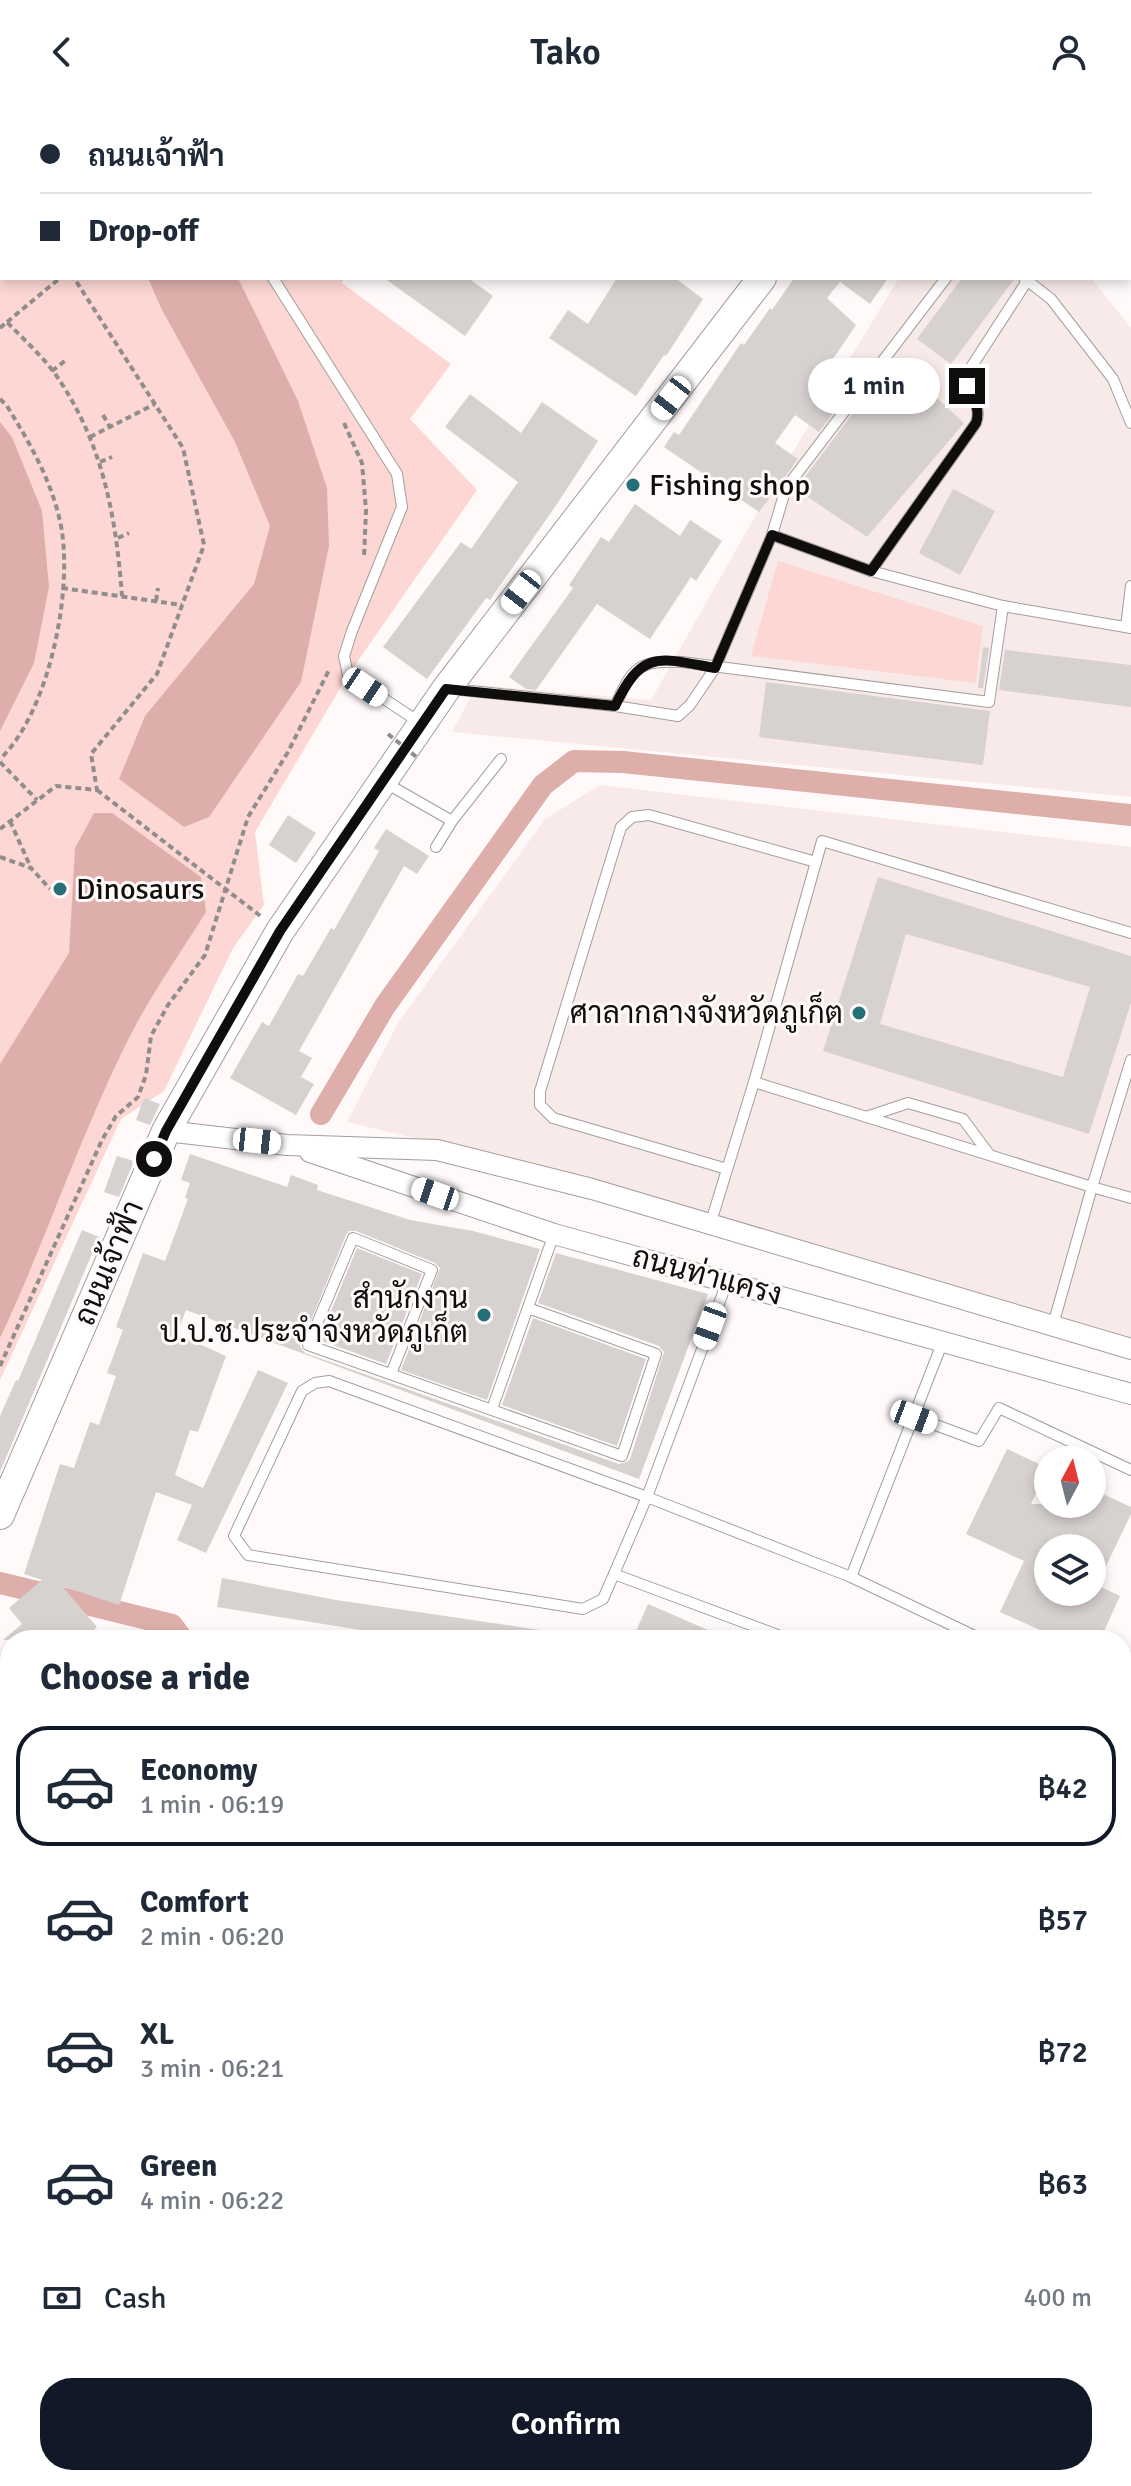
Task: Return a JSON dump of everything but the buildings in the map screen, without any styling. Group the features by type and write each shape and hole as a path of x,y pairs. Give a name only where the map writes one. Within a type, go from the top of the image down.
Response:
{"main road":[{"name":"ถนนเจ้าฟ้า","path":"0,1515 166,1131 280,931 420,724 760,280"}],"street":[{"name":"ถนนท่าแครง","path":"166,1131 287,1145 437,1150 592,1189 1131,1349"},
{"name":"ถนนท่าแครง","path":"287,1145 554,1234 1131,1394"}],"lane":[{"path":"274,280 397,474 402,507 344,656 348,675 420,724"},
{"path":"446,689 615,706 678,716 690,705 715,668 772,535 786,488 944,280"},
{"path":"871,571 976,423 979,415 967,386 966,375 1025,280"},
{"path":"1027,280 1051,299 1113,379 1131,423"},
{"path":"772,535 871,571 1003,606 1129,628 1131,586"},
{"path":"615,706 628,678 651,661 682,662 989,702 1003,606"},
{"path":"436,847 452,821 501,759"},
{"path":"382,781 452,821"},
{"path":"727,1169 553,1118 540,1105 540,1091 621,827 632,817 649,815 816,862"},
{"path":"710,1225 822,841 1131,933"},
{"path":"1053,1325 1131,1060"},
{"path":"754,1082 1131,1198"},
{"path":"866,1117 908,1103 963,1119 989,1155"},
{"path":"492,1409 554,1234"},
{"path":"391,1374 432,1270 353,1238 308,1345 622,1456 656,1354 528,1308"},
{"path":"727,1282 647,1497 603,1599 583,1609 248,1555 234,1536 302,1391 315,1383 329,1381 647,1497 851,1577 962,1630"},
{"path":"851,1577 943,1341"},
{"path":"914,1417 979,1441 999,1408 1131,1470"},
{"path":"614,1574 764,1630"}],"path":[{"path":"0,328 58,280"},
{"path":"75,280 183,448 204,545 157,674 91,754 97,790"},
{"path":"7,322 52,371 90,437 100,462 118,538 122,596"},
{"path":"52,371 66,360"},
{"path":"0,399 42,465 60,519 64,567 55,647 38,700 12,748 0,761 37,800"},
{"path":"90,437 155,404"},
{"path":"339,411 362,463 366,510 363,569"},
{"path":"103,415 110,427"},
{"path":"100,462 112,457"},
{"path":"118,538 129,533"},
{"path":"113,565 120,565"},
{"path":"62,588 182,605"},
{"path":"156,601 158,588"},
{"path":"0,1366 102,1140 116,1116 138,1097 146,1075 151,1036 168,1005 205,955 248,817 288,752 319,695 333,661"},
{"path":"388,734 419,759"},
{"path":"0,829 56,786 97,790 280,931"},
{"path":"10,821 31,868 50,889"},
{"path":"0,857 31,868"}],"shaded area":[{"path":"0,280 343,280 342,283 451,364 410,419 477,490 348,675 255,832 264,905 233,948 164,1091 121,1119 0,1380"},
{"path":"149,280 239,280 298,401 327,488 329,546 301,682 209,817 184,827 119,779 145,716 254,584 270,526 235,442 161,308"},
{"path":"898,280 1093,280 1131,328 1131,797 452,732 477,685 651,700 778,476"},
{"path":"0,422 12,437 42,511 49,587 34,663 0,731"},
{"path":"778,561 983,626 976,683 751,656"},
{"path":"600,785 1131,847 1131,1340 614,1186 347,1122 398,1023 545,819"},
{"path":"94,813 112,813 201,877 206,912 127,1042 93,1115 0,1338 0,1064 69,953 75,848"}],"waterway":[{"path":"321,1114 385,1006 543,785 574,761 623,762 1131,815"},
{"path":"0,1583 172,1625 176,1630"}],"place":[{"name":"Fishing shop","path":"633,485"},
{"name":"Dinosaurs","path":"60,889"},
{"name":"ศาลากลางจังหวัดภูเก็ต","path":"859,1013"},
{"name":"สำนักงาน ป.ป.ช.ประจำจังหวัดภูเก็ต","path":"484,1315"}],"route":[{"path":"154,1159 166,1131 280,931 446,689 615,706 628,678 651,661 715,668 772,535 871,571 976,423 979,415 977,406 967,386"}]}
